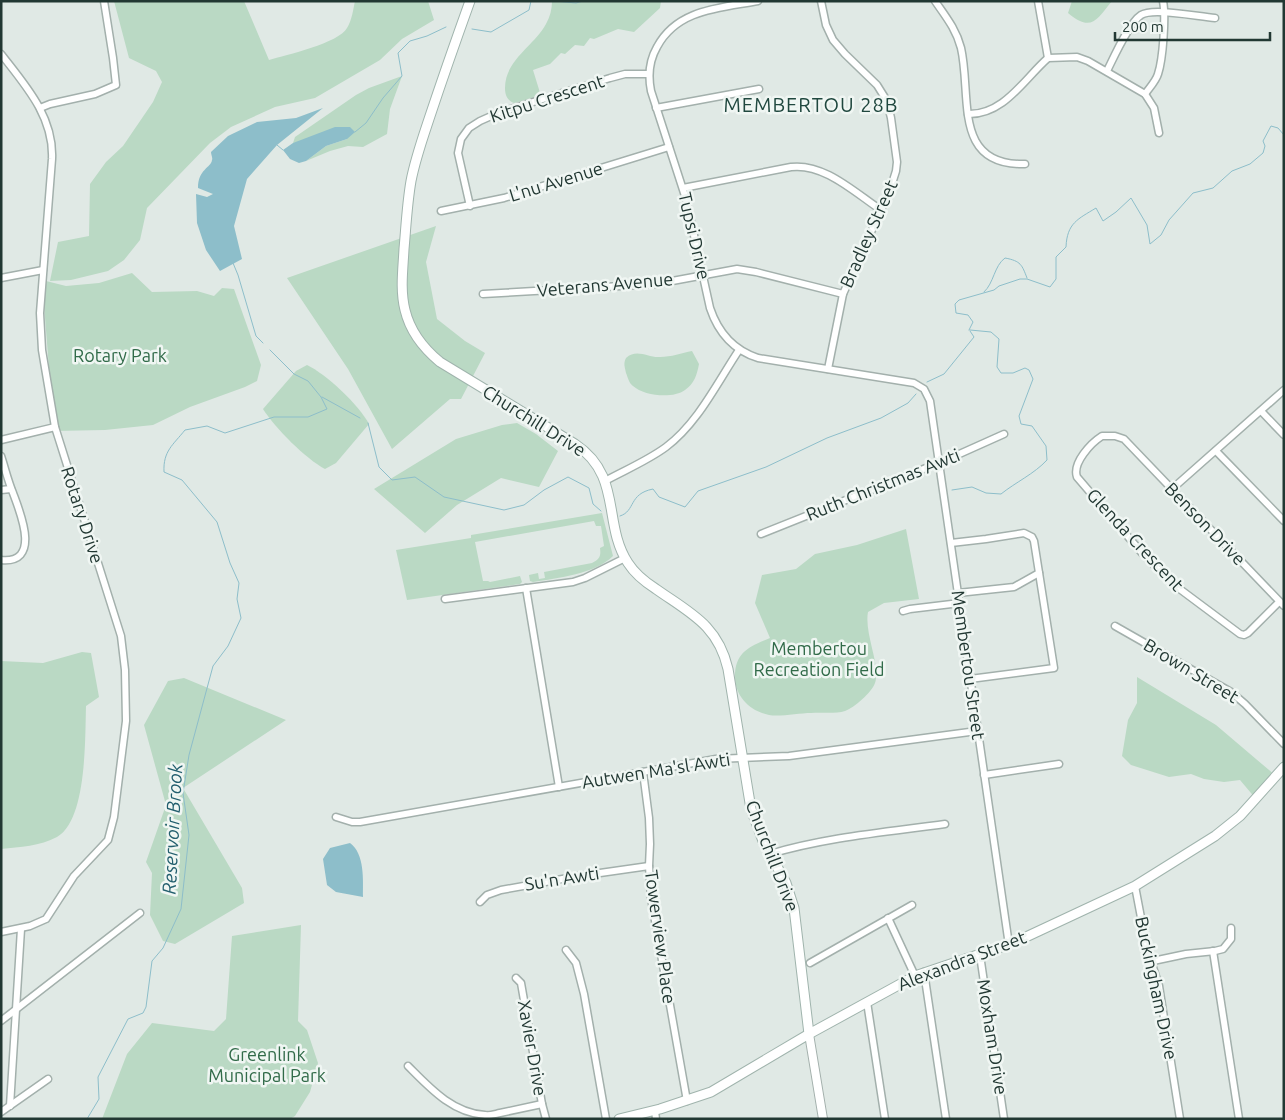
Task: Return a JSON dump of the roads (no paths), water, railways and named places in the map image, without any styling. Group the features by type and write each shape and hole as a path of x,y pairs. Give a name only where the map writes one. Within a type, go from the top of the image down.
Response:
{"main road":[{"name":"Churchill Drive","path":"470,1 442,78 412,177 406,219 402,278 405,309 410,325 418,339 434,357 580,447 597,464 605,481 619,541 625,558 640,577 701,621 723,650 728,669 750,810 757,828 786,883 794,908 808,1034"},
{"name":"Alexandra Street","path":"619,1119 655,1115 711,1092 808,1034 920,974 1009,945 1135,886 1215,836 1240,816 1284,768"}],"street":[{"path":"40,108 95,94 116,85 114,58 104,1"},
{"name":"Tupsi Drive","path":"758,1 701,12 681,20 658,44 649,74 656,108 683,188 710,308 716,323 724,335 739,350 749,355 909,382 922,387"},
{"name":"Bradley Street","path":"821,1 826,25 833,40 877,85 887,101 896,145 896,171 890,190 843,294 828,369"},
{"path":"935,1 954,27 960,44 968,114 974,139 984,152 992,158 1004,163 1026,164"},
{"path":"1038,1 1048,58"},
{"path":"1145,94 1155,80 1160,68 1163,1"},
{"path":"1107,71 1136,19 1148,12 1214,18"},
{"name":"Rotary Drive","path":"1,54 40,108 49,130 52,153 40,329 42,350 56,427 120,632 125,662 126,721 114,817 108,840 74,876 48,917 38,924 1,932"},
{"path":"968,114 982,112 997,105 1019,87 1048,58 1082,58 1145,94 1154,108 1159,133"},
{"name":"Kitpu Crescent","path":"470,206 458,153 461,139 472,126 498,114 610,78 626,74 649,74"},
{"path":"656,108 759,89"},
{"name":"L'nu Avenue","path":"441,211 504,198 669,147"},
{"path":"683,188 791,167 806,166 822,171 881,210"},
{"name":"Veterans Avenue","path":"483,294 650,284 733,269 745,270 843,294"},
{"path":"1,278 43,270"},
{"path":"605,481 656,454 676,438 695,418 739,350"},
{"name":"Membertou Street","path":"922,387 932,405 1009,945"},
{"path":"1172,490 1284,390"},
{"path":"1261,411 1284,435"},
{"path":"1,440 56,427"},
{"name":"Ruth Christmas Awti","path":"761,534 940,462 1004,434"},
{"name":"Glenda Crescent","path":"1126,441 1107,435 1099,438 1078,461 1075,473 1078,479 1146,557 1178,588 1241,634 1248,633 1282,604"},
{"name":"Benson Drive","path":"1126,441 1282,604"},
{"path":"1216,451 1284,521"},
{"path":"1,456 21,515 26,540 24,548 18,556 10,560 1,560"},
{"path":"1,490 11,489"},
{"path":"951,543 1024,533 1029,534 1034,541 1054,668 970,679"},
{"path":"446,599 579,580 625,558"},
{"path":"958,593 1014,587 1039,573"},
{"path":"526,588 559,787"},
{"path":"903,611 960,603"},
{"name":"Brown Street","path":"1115,626 1231,692 1284,744"},
{"name":"Autwen Ma'sl Awti","path":"336,817 352,822 360,822 716,759 789,756 977,731"},
{"path":"984,775 1059,764"},
{"name":"Towerview Place","path":"643,772 649,818 649,866 655,923 687,1101"},
{"path":"770,854 810,844 946,824"},
{"name":"Su'n Awti","path":"480,902 487,895 500,890 649,866"},
{"name":"Buckingham Drive","path":"1135,886 1148,950 1159,986 1180,1119"},
{"path":"810,963 912,905"},
{"path":"1,1021 140,913"},
{"path":"888,918 920,974 946,1119"},
{"path":"1152,961 1223,949 1232,936 1231,928"},
{"path":"10,1106 21,929"},
{"path":"566,950 576,963 584,994 606,1119"},
{"path":"1213,951 1239,1119"},
{"name":"Moxham Drive","path":"980,955 1004,1119"},
{"name":"Xavier Drive","path":"516,978 521,983 546,1119"},
{"path":"867,1002 885,1119"},
{"name":"Churchill Drive","path":"808,1034 823,1119"},
{"path":"408,1066 444,1100 475,1114 485,1116 542,1104"},
{"path":"1,1112 48,1079"}],"water":[{"path":"323,108 277,145 247,179 234,226 242,259 220,271 206,250 197,223 196,194 207,197 213,194 198,188 202,173 211,163 211,152 228,136 257,122 296,118"},
{"path":"335,127 350,127 355,132 347,139 326,146 306,161 299,163 290,159 283,150 293,143"},
{"path":"350,843 361,860 363,897 336,892 327,885 323,859 330,848"}],"waterway":[{"name":"Reservoir Brook","path":"472,29 491,32 529,10 531,1"},
{"path":"554,1 576,3 583,1"},
{"name":"Reservoir Brook","path":"355,132 366,123 383,98 402,76 398,53 410,41 427,36 446,27"},
{"path":"969,330 973,322 968,315 956,313 955,304 959,300 994,290 999,286 1020,279 1027,279 1050,287 1056,279 1056,257 1066,247 1071,227 1084,215 1096,208 1103,221 1131,198 1147,225 1150,244 1161,235 1169,220 1193,193 1213,188 1232,171 1250,164 1263,153 1265,146 1263,141 1271,126 1278,128 1284,135"},
{"name":"Reservoir Brook","path":"277,145 283,150"},
{"path":"984,292 990,284 998,265 1005,258 1020,264 1027,278"},
{"name":"Reservoir Brook","path":"233,263 256,336 263,343"},
{"path":"952,490 972,487 986,493 1001,494 1036,470 1047,460 1046,446 1032,426 1021,424 1019,416 1033,379 1029,370 1025,368 1013,373 1001,373 997,367 999,339 991,332 970,330"},
{"path":"927,382 944,374 974,337 970,331"},
{"name":"Reservoir Brook","path":"87,1119 99,1099 98,1077 128,1019 143,1013 146,1007 152,961 163,948 181,909 189,835 183,793 189,755 213,666 228,646 241,618 237,599 239,583 230,563 217,522 182,480 164,472 165,459 167,453 185,430 207,426 225,433 274,417 308,417 327,409 321,397 308,381 294,374 270,350"},
{"path":"620,516 625,514 636,498 645,491 653,489 659,497 685,507 698,491 766,467 827,438 881,418 908,403 916,394"},
{"path":"322,397 360,418"},
{"path":"368,423 379,467 392,480 415,477 444,497 504,510 524,505 544,490 568,477 589,488 593,504 601,511"}],"district":[{"name":"MEMBERTOU 28B","path":"811,105"}],"park label":[{"name":"Rotary Park","path":"120,356"},
{"name":"Membertou Recreation Field","path":"819,660"},
{"name":"Greenlink Municipal Park","path":"267,1065"}]}
